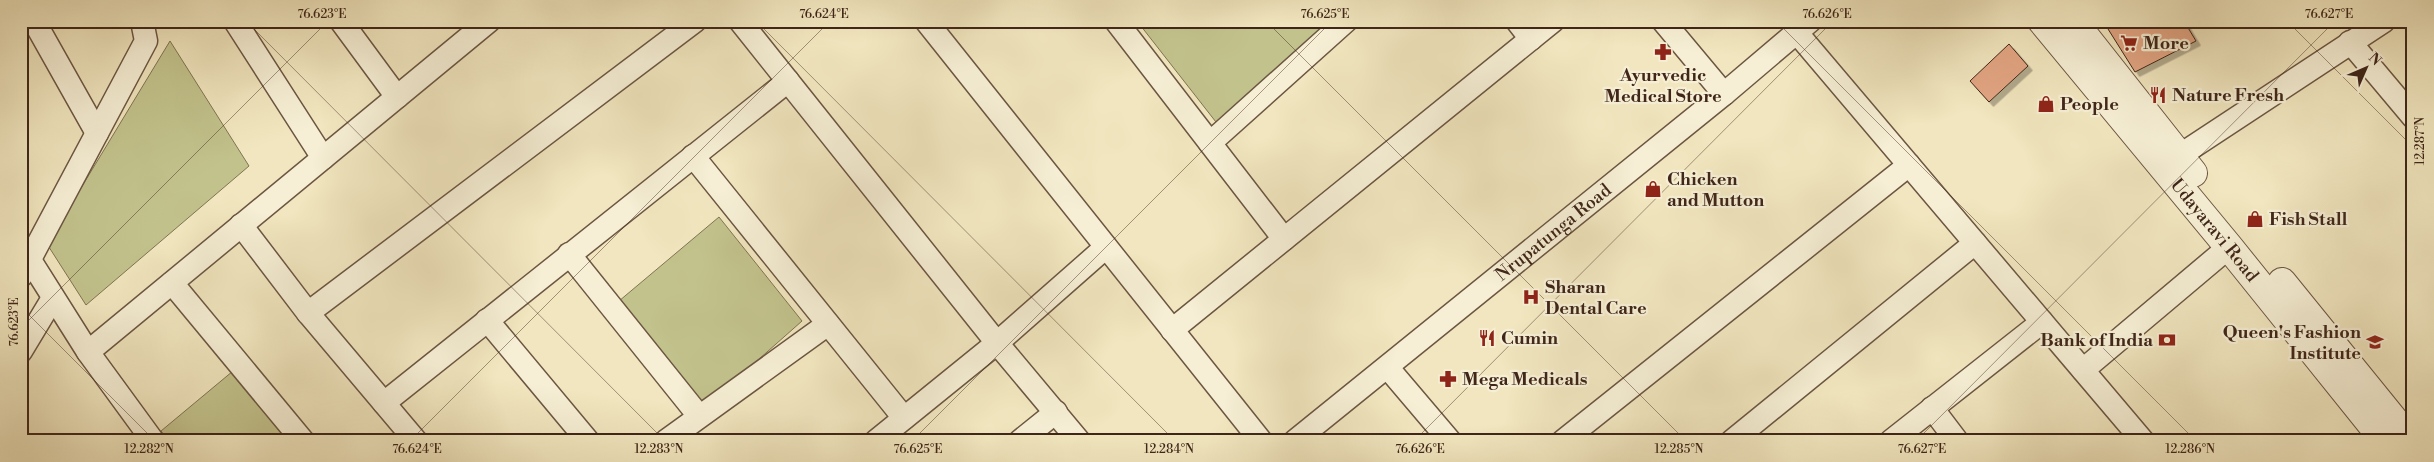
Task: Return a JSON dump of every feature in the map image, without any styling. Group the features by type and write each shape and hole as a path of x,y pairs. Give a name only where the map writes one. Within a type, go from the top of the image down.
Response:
{"street":[{"path":"34,21 97,133"},
{"path":"142,21 146,40 97,133 24,261 53,298 88,352 153,441"},
{"path":"235,21 323,158"},
{"path":"341,21 397,97"},
{"path":"88,352 397,97 464,29 490,21"},
{"path":"308,313 695,21"},
{"path":"740,21 997,343 1079,441"},
{"path":"926,21 1261,441"},
{"path":"1116,21 1284,239"},
{"path":"1210,143 1346,21"},
{"path":"1517,21 1532,39"},
{"path":"1172,330 1553,21"},
{"path":"1663,21 1724,94"},
{"name":"Udayaravi Road","path":"2042,21 2230,247 2385,441"},
{"name":"Udayaravi Road","path":"2073,21 2179,156 2411,441"},
{"path":"2179,156 2384,21"},
{"path":"1803,27 1909,165 2143,441"},
{"name":"Nrupatunga Road","path":"1295,441 1388,368 1724,94 1803,27"},
{"path":"2350,42 2413,117"},
{"path":"384,403 788,81"},
{"path":"693,156 904,418"},
{"path":"1563,441 1909,165"},
{"path":"241,226 308,313 416,441"},
{"path":"1732,441 1975,243"},
{"path":"876,441 997,343 1106,247"},
{"path":"2083,370 2230,247"},
{"path":"569,254 699,416"},
{"path":"172,283 303,441"},
{"path":"21,351 53,298"},
{"path":"487,320 588,441"},
{"path":"1891,441 2042,322"},
{"path":"666,441 828,324"},
{"path":"1388,368 1450,441"},
{"path":"1932,408 1957,441"},
{"path":"1020,441 1056,412"}],"green space":[{"path":"1137,21 1362,21 1223,131"},
{"path":"170,41 249,166 86,305 47,244"},
{"path":"719,217 802,321 706,406 619,301"},
{"path":"233,371 291,441 169,441 161,431"}],"building":[{"path":"2103,21 2184,21 2196,41 2135,72"},
{"path":"2009,44 2028,66 1989,102 1970,81"}],"place":[{"name":"More","path":"2129,43"},
{"name":"Ayurvedic Medical Store","path":"1663,52"},
{"name":"Nature Fresh","path":"2158,95"},
{"name":"People","path":"2046,104"},
{"name":"Chicken and Mutton","path":"1653,189"},
{"name":"Fish Stall","path":"2255,219"},
{"name":"Sharan Dental Care","path":"1531,297"},
{"name":"Cumin","path":"1487,338"},
{"name":"Bank of India","path":"2167,340"},
{"name":"Queen's Fashion Institute","path":"2375,342"},
{"name":"Mega Medicals","path":"1448,379"}]}
